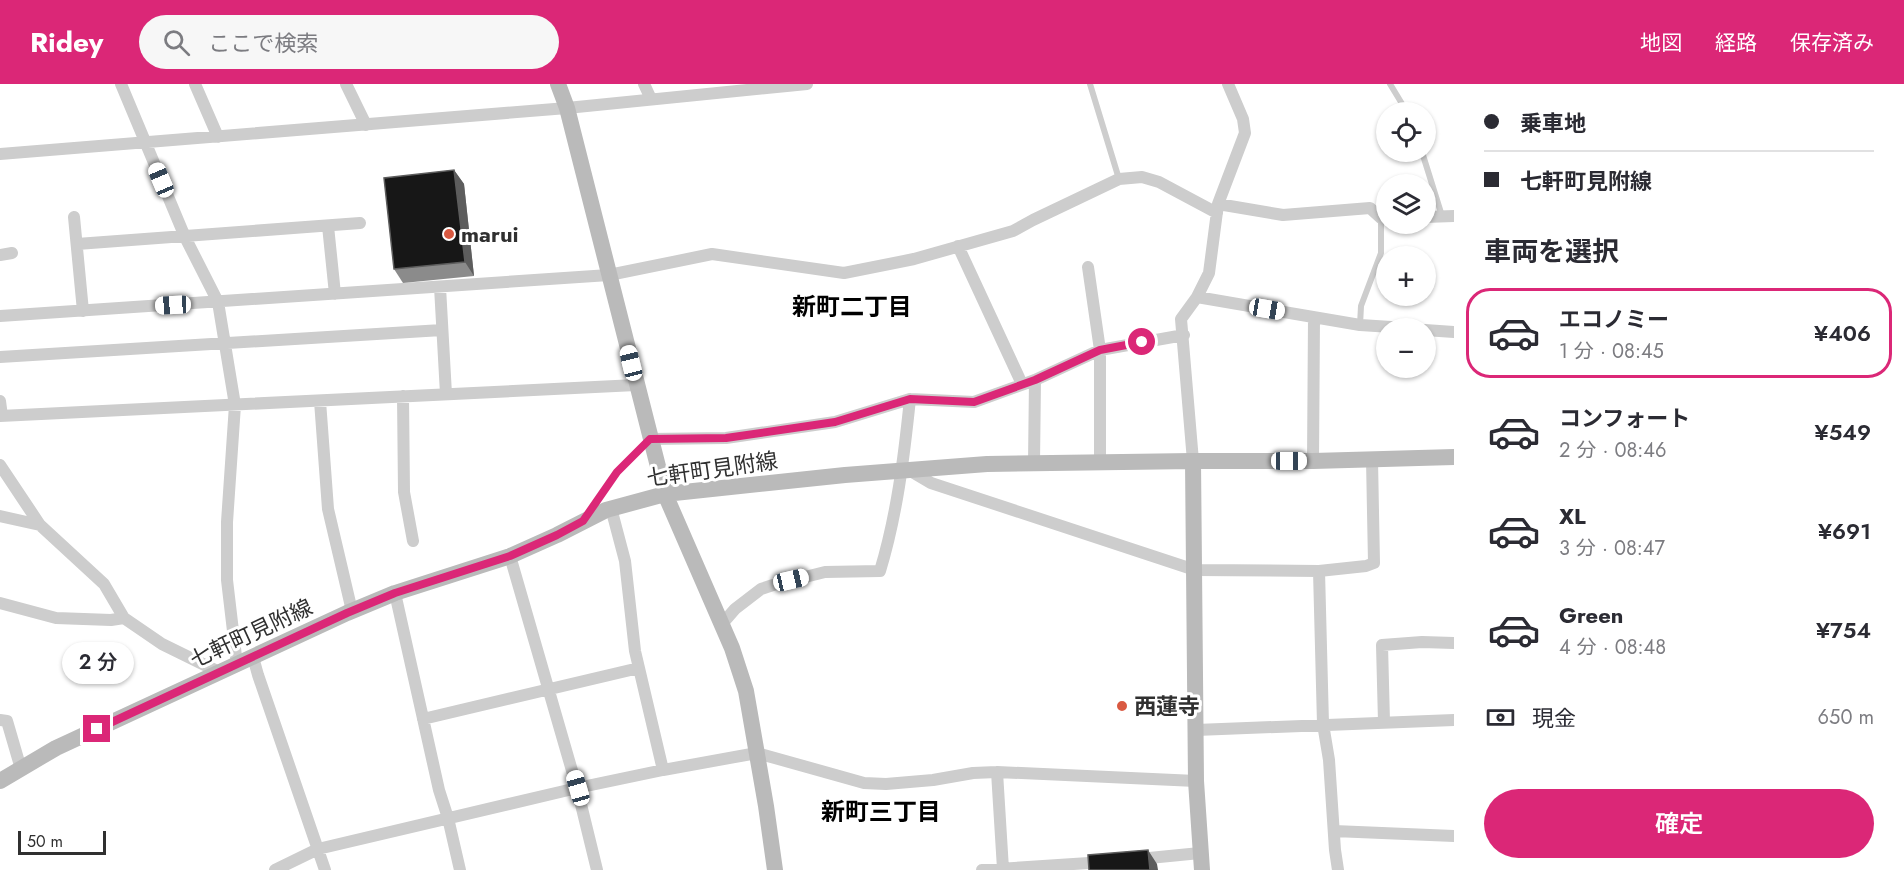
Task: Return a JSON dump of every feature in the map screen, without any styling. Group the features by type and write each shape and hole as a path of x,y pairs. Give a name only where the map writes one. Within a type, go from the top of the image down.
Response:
{"main road":[{"path":"558,84 567,108 665,494 732,648 746,691 775,870"},
{"name":"七軒町見附線","path":"0,781 56,748 352,611 395,593 510,556 611,508 665,494 987,464 1193,460 1313,461 1454,457"},
{"path":"1193,460 1196,570 1196,781 1202,870"}],"street":[{"path":"121,84 185,237 218,302 235,405 227,522 227,580 237,665"},
{"path":"195,84 218,137"},
{"path":"346,84 366,124"},
{"path":"644,84 651,99"},
{"path":"0,141 3,154 567,108 807,84"},
{"path":"1193,460 1181,319 1197,297 1209,273 1218,208 1245,133 1243,119 1228,84"},
{"path":"0,315 609,275 712,254 844,273 914,260 1013,231 1119,179 1142,177 1218,208 1283,215 1370,208 1376,213"},
{"path":"74,217 82,310"},
{"path":"77,244 360,224"},
{"path":"328,226 335,294"},
{"path":"958,246 1022,384"},
{"path":"1088,267 1100,350 1100,462"},
{"path":"440,287 446,394"},
{"path":"1197,297 1314,318 1376,326"},
{"path":"1313,461 1314,318"},
{"path":"0,357 442,330"},
{"path":"1436,331 1454,332"},
{"path":"650,439 726,438 835,422 910,399 974,402 1035,380 1100,350 1184,335"},
{"path":"1034,464 1035,380"},
{"path":"0,401 1,416 636,385"},
{"path":"403,396 404,492 413,541"},
{"path":"722,624 735,609 761,589 773,585 825,572 880,572 906,470 910,399"},
{"path":"320,400 328,509 352,611"},
{"path":"906,470 931,483 1196,570 1319,571 1366,566 1374,563 1372,460"},
{"path":"0,465 40,525 104,584 123,618 162,644 221,673"},
{"path":"611,508 625,561 635,651 663,770"},
{"path":"0,516 40,525"},
{"path":"510,556 578,788 597,870"},
{"path":"1319,571 1323,724 1329,760 1338,870"},
{"path":"395,593 438,790 448,818 460,870"},
{"path":"0,603 56,618 111,620 123,618"},
{"path":"1384,722 1382,645 1454,642"},
{"path":"254,657 258,675 325,870"},
{"path":"423,719 639,668"},
{"path":"0,720 7,721 21,769"},
{"path":"1196,730 1454,720"},
{"path":"275,870 318,849 578,788 757,753 864,783 886,784 997,772 1196,781"},
{"path":"997,772 1003,869"},
{"path":"1334,831 1454,836"},
{"path":"982,870 1079,867 1200,853"}],"lane":[{"path":"1090,84 1119,179"},
{"path":"1390,84 1401,102"},
{"path":"1426,162 1448,216"},
{"path":"1360,325 1361,306 1381,253 1382,234"},
{"path":"583,521 617,472 650,439"}],"building":[{"path":"454,170 465,262 394,269 384,178"},
{"path":"1148,850 1150,870 1089,870 1088,855"}],"place":[{"name":"marui","path":"449,234"},
{"name":"西蓮寺","path":"1122,706"}],"district":[{"name":"新町二丁目","path":"852,306"},
{"name":"新町三丁目","path":"881,811"}],"route":[{"path":"97,729 347,613 395,593 510,556 557,535 583,521 617,472 650,439 726,438 835,422 910,399 974,402 1035,380 1100,350 1142,342"}]}
